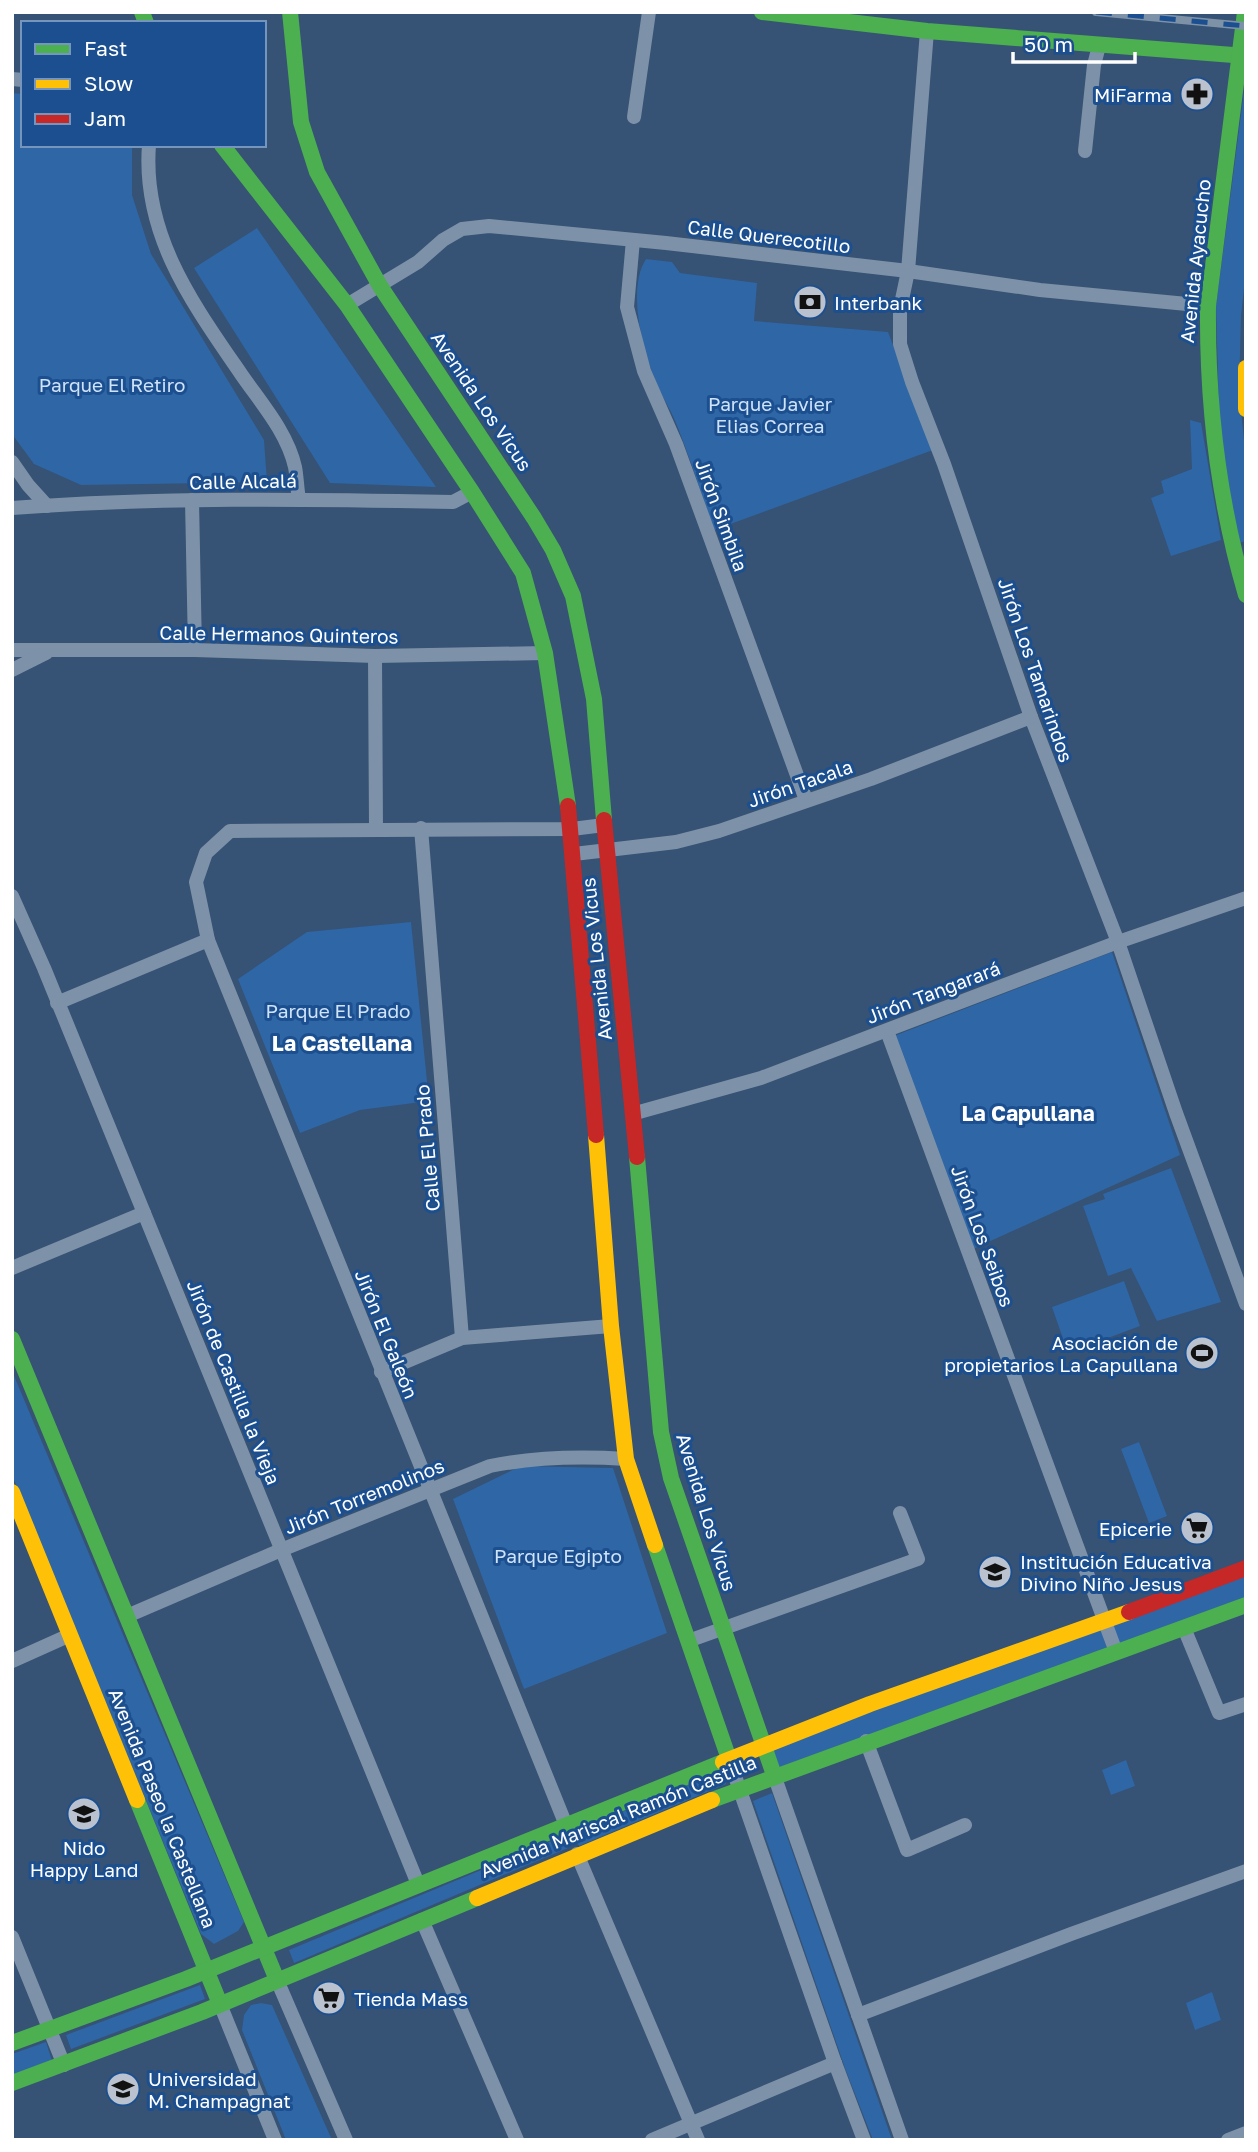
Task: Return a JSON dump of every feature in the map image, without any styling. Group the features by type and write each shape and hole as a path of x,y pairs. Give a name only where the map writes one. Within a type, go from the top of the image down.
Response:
{"main road":[{"name":"Avenida Los Vicus","path":"290,12 301,121 317,173 380,286 534,518 573,596 594,699 606,849 649,1277 661,1432 671,1478 774,1775"},
{"path":"762,12 927,31 1242,56"},
{"path":"885,12 909,29"},
{"name":"Avenida Ayacucho","path":"1245,12 1242,56 1208,306 1208,391 1214,454 1240,550 1245,590"},
{"name":"Avenida Los Vicus","path":"224,147 347,305 523,573 545,653 572,829 611,1325 626,1459 729,1759"},
{"path":"1246,368 1246,409"},
{"name":"Avenida Paseo la Castellana","path":"12,1339 277,1980"},
{"name":"Avenida Paseo la Castellana","path":"12,1492 220,2004"},
{"name":"Avenida Mariscal Ramón Castilla","path":"12,2043 206,1970 870,1704 1246,1568"},
{"name":"Avenida Mariscal Ramón Castilla","path":"12,2083 220,2004 577,1854 774,1775 1246,1605"}],"street":[{"path":"634,117 649,12"},
{"name":"Jirón Los Tamarindos","path":"927,31 908,271 900,309 900,344 949,477 1031,718 1118,942 1176,1113 1246,1304"},
{"path":"1085,151 1094,65 1099,46"},
{"path":"149,147 147,173 159,233 182,286 283,435 295,466 299,499"},
{"name":"Calle Querecotillo","path":"347,305 418,262 443,240 462,229 489,226 908,271 1040,290 1208,306"},
{"name":"Jirón Simbila","path":"633,240 627,307 644,370 676,444 806,800"},
{"path":"12,462 47,506"},
{"name":"Calle Alcalá","path":"12,508 192,500 453,502 472,492"},
{"path":"192,500 195,650"},
{"name":"Calle Hermanos Quinteros","path":"12,650 195,650 375,656 545,653"},
{"path":"12,670 50,652"},
{"path":"375,656 376,829 572,829 604,825"},
{"name":"Jirón Tacala","path":"574,854 676,842 719,831 871,779 1031,718"},
{"name":"Calle El Prado","path":"421,828 462,1338"},
{"name":"Jirón El Galeón","path":"376,829 230,831 206,853 196,882 208,940 566,1825"},
{"name":"Jirón de Castilla la Vieja","path":"12,896 418,1884"},
{"name":"Jirón Tangarará","path":"632,1114 761,1078 1118,942 1246,898"},
{"path":"57,1003 208,940"},
{"name":"Jirón Los Seibos","path":"887,1031 1116,1652"},
{"path":"12,1268 144,1213"},
{"path":"381,1372 462,1338 611,1325"},
{"name":"Jirón Torremolinos","path":"127,1616 281,1550 490,1466 525,1459 626,1459"},
{"path":"688,1641 918,1559 900,1513"},
{"path":"1184,1628 1219,1713 1246,1704"},
{"path":"12,1661 71,1635"},
{"path":"866,1741 907,1850 965,1825"},
{"name":"Avenida Los Vicus","path":"729,1759 864,2140"},
{"name":"Avenida Los Vicus","path":"774,1775 902,2140"},
{"path":"577,1854 698,2140"},
{"path":"858,2015 1246,1871"},
{"path":"422,1920 517,2140"},
{"path":"12,1937 64,2064"},
{"path":"277,1980 346,2140"},
{"name":"Avenida Paseo la Castellana","path":"220,2004 275,2140"},
{"path":"652,2140 835,2063"},
{"path":"1228,2140 1246,2133"}],"green space":[{"path":"1246,76 1246,270 1241,316 1239,390 1246,460 1246,541 1238,543 1220,451 1216,306"},
{"name":"Parque El Retiro","path":"12,93 21,94 21,147 132,147 132,195 151,254 264,440 267,482 81,485 34,464 12,434"},
{"path":"257,228 436,487 330,483 194,268"},
{"name":"Parque Javier Elias Correa","path":"646,259 672,262 680,273 757,283 754,321 888,332 933,450 714,530 678,428 657,385 645,352 637,302 640,271"},
{"path":"1190,420 1201,423 1221,540 1171,556 1151,498 1164,493 1161,481 1192,469"},
{"name":"Parque El Prado","path":"411,922 429,1101 360,1110 300,1133 238,979 307,932"},
{"path":"1112,952 1180,1155 973,1249 894,1036"},
{"path":"1171,1168 1221,1302 1157,1321 1131,1268 1108,1276 1083,1206 1105,1199 1103,1194"},
{"path":"1124,1281 1140,1326 1068,1353 1052,1307"},
{"path":"12,1371 244,1922 238,1931 214,1944 201,1934 12,1475"},
{"path":"1139,1442 1167,1516 1149,1523 1121,1449"},
{"name":"Parque Egipto","path":"521,1466 613,1468 667,1633 524,1689 453,1499"},
{"path":"1246,1574 1246,1599 1118,1646 1110,1625"},
{"path":"1100,1627 1107,1649 778,1768 771,1748"},
{"path":"1126,1760 1135,1786 1111,1795 1102,1770"},
{"path":"721,1771 726,1784 579,1846 573,1832"},
{"path":"772,1793 892,2140 873,2140 846,2071 753,1801"},
{"path":"563,1836 568,1848 294,1963 289,1950"},
{"path":"200,1985 205,1999 71,2049 66,2035"},
{"path":"1212,1992 1221,2020 1195,2030 1186,2003"},
{"path":"251,2005 272,2005 332,2140 286,2140 242,2030 244,2015"},
{"path":"46,2042 52,2061 12,2075 12,2054"}],"railway":[{"path":"1096,12 1246,26"}],"traffic: fast":[{"path":"142,12 145,21"},
{"path":"290,12 301,122 317,172 380,286 534,518 553,550 573,596 594,699 604,820"},
{"path":"762,12 927,31 1246,56"},
{"path":"1245,12 1208,306 1208,343 1212,416 1221,488 1246,595"},
{"path":"224,147 347,305 523,573 545,653 568,806"},
{"path":"637,1157 661,1432 671,1478 774,1775"},
{"path":"12,1339 277,1980"},
{"path":"655,1545 729,1759"},
{"path":"712,1800 1246,1605"},
{"path":"12,2043 186,1979 723,1762"},
{"path":"137,1800 220,2004"},
{"path":"12,2083 202,2012 477,1898"}],"traffic: slow":[{"path":"1246,368 1246,409"},
{"path":"596,1135 611,1326 626,1459 655,1545"},
{"path":"12,1492 137,1800"},
{"path":"723,1762 870,1704 1129,1612"},
{"path":"477,1898 712,1800"}],"traffic: jam":[{"path":"568,806 596,1135"},
{"path":"604,820 637,1157"},
{"path":"1129,1612 1246,1568"}],"place":[{"name":"MiFarma","path":"1197,94"},
{"name":"Interbank","path":"810,302"},
{"name":"Asociación de propietarios La Capullana","path":"1202,1353"},
{"name":"Epicerie","path":"1197,1528"},
{"name":"Institución Educativa Divino Niño Jesus","path":"995,1572"},
{"name":"Nido Happy Land","path":"84,1814"},
{"name":"Tienda Mass","path":"329,1998"},
{"name":"Universidad M. Champagnat","path":"123,2089"}],"district":[{"name":"La Castellana","path":"342,1043"},
{"name":"La Capullana","path":"1028,1113"}]}
